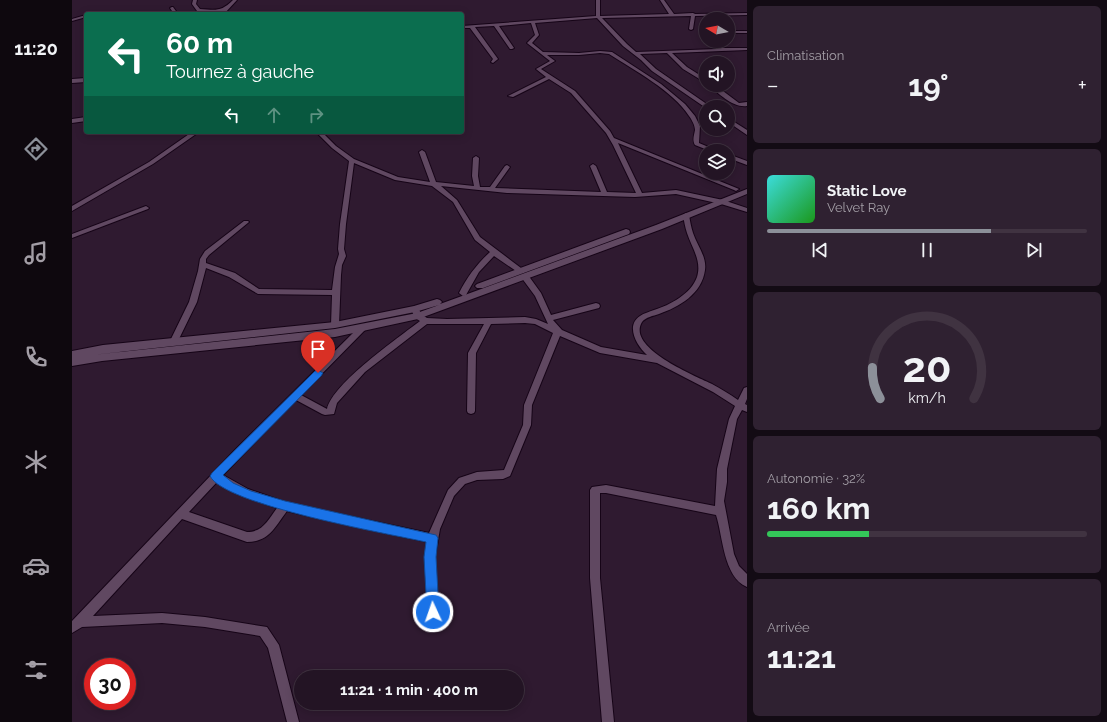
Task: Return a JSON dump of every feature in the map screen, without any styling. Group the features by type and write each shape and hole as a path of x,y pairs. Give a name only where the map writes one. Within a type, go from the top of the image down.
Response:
{"street":[{"path":"195,0 194,4 199,12 226,9"},
{"path":"224,12 235,0"},
{"path":"598,0 598,17 624,45 654,70 699,101"},
{"path":"662,0 672,14"},
{"path":"172,8 175,12"},
{"path":"464,27 598,17 672,14 747,14"},
{"path":"691,28 694,18 693,14"},
{"path":"72,20 84,17"},
{"path":"533,22 537,35 530,43 553,62 538,69 573,92 613,140 640,195"},
{"path":"496,25 512,48"},
{"path":"472,27 496,59 493,62"},
{"path":"735,32 747,32"},
{"path":"635,53 747,49"},
{"path":"668,52 685,68 699,77"},
{"path":"543,53 610,53 673,96 689,113 696,124 696,144 699,145"},
{"path":"79,80 84,76"},
{"path":"511,96 549,77"},
{"path":"72,81 84,80"},
{"path":"721,92 741,106 747,104"},
{"path":"72,121 84,120"},
{"path":"735,125 747,133"},
{"path":"72,209 151,163 193,134"},
{"path":"321,134 334,147 352,160 391,177 434,184 491,190 640,195 676,192 723,202 747,210"},
{"path":"613,140 736,189"},
{"path":"422,152 434,184 455,201 478,238 523,274 538,295 549,318 558,330"},
{"path":"476,158 474,176 477,188"},
{"path":"735,159 747,163"},
{"path":"335,325 334,293 339,263 343,257 343,252 341,249 343,224 352,160"},
{"path":"491,190 507,166"},
{"path":"593,166 604,193"},
{"path":"72,362 102,357 335,333 419,316 711,200 747,184"},
{"path":"296,396 325,412 331,412 333,402 362,370 419,316 463,293 523,274 723,202 747,191"},
{"path":"72,236 146,208"},
{"path":"686,215 691,237 700,256 702,269 700,277 684,299 647,315 638,322 636,332 644,349 659,361 717,391 744,407"},
{"path":"174,341 193,302 203,259 207,253 246,222"},
{"path":"463,293 471,276 479,265 494,252"},
{"path":"203,264 232,275 258,291 334,293"},
{"path":"549,318 596,306"},
{"path":"72,355 103,349 174,341 419,316 448,322 525,320 547,325 558,330 571,339 600,350 659,361"},
{"path":"471,411 472,353 489,321"},
{"path":"76,624 216,476 362,328"},
{"path":"434,625 430,557 432,538 435,529 451,493 462,481 477,476 503,475 507,473 527,425 528,405 558,330"},
{"path":"747,390 744,407 733,419 722,469 720,511 724,524 729,554 736,569 747,582"},
{"path":"216,476 230,486 248,495 285,506 432,538"},
{"path":"608,722 595,578 595,490 600,488 720,511"},
{"path":"180,514 247,537 256,537 265,532 285,506"},
{"path":"76,624 162,618 205,622 264,632 273,645 293,722"}],"route":[{"path":"318,373 216,476 230,486 248,495 285,506 432,538 430,557 433,612"}]}
